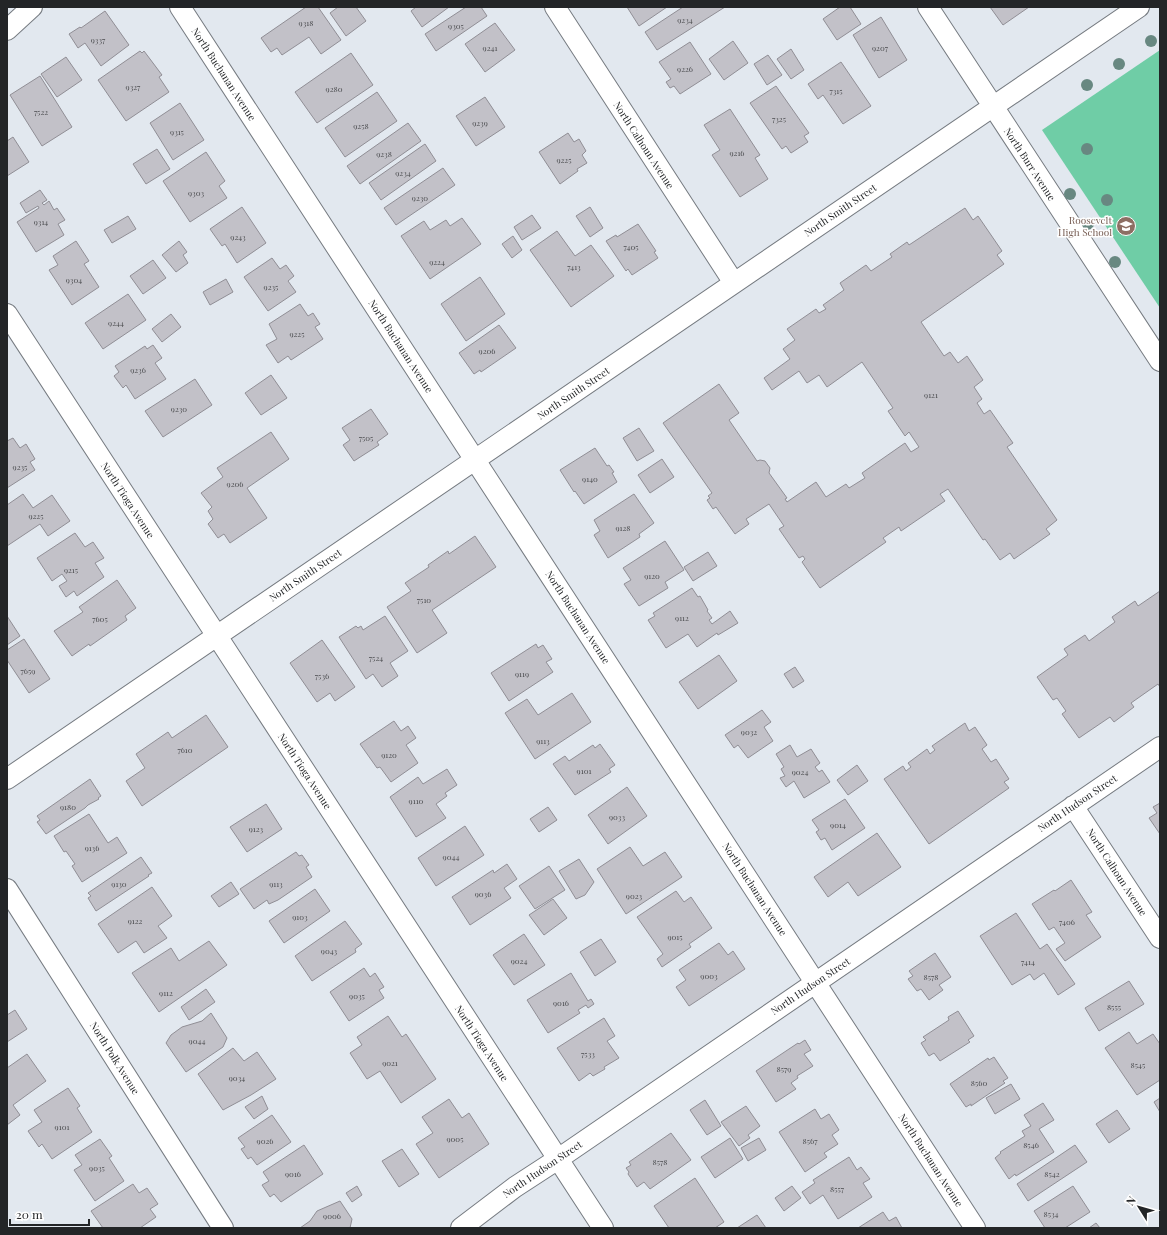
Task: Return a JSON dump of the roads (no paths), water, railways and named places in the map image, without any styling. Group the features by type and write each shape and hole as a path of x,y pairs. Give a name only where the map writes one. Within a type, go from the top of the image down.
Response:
{"street":[{"path":"7,30 32,7"},
{"name":"North Buchanan Avenue","path":"180,7 975,1228"},
{"name":"North Calhoun Avenue","path":"555,7 734,283"},
{"name":"North Burr Avenue","path":"928,7 1160,361"},
{"name":"North Smith Street","path":"7,779 1139,7"},
{"name":"North Tioga Avenue","path":"7,314 603,1228"},
{"name":"North Hudson Street","path":"461,1228 515,1186 558,1159 1160,746"},
{"name":"North Calhoun Avenue","path":"1073,806 1160,938"},
{"name":"North Polk Avenue","path":"7,889 222,1228"}],"place":[{"name":"Roosevelt High School","path":"1126,226"}]}
